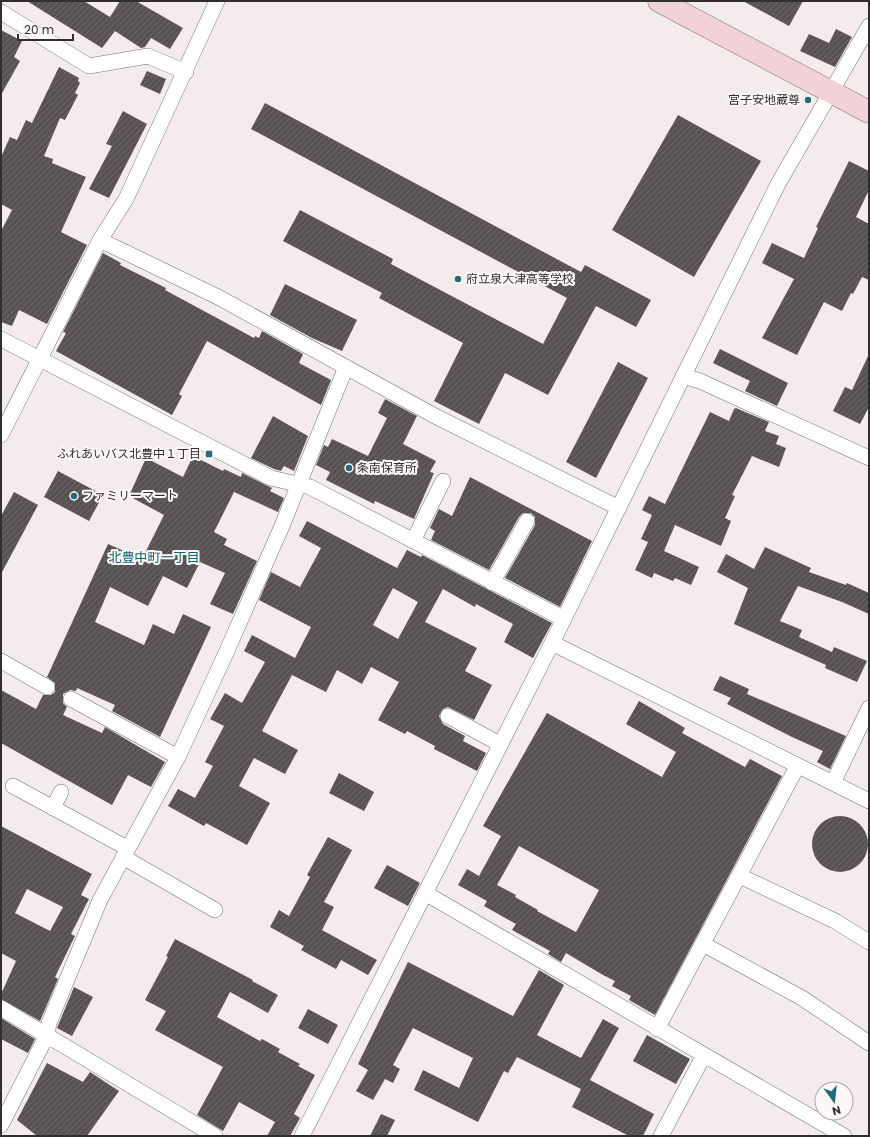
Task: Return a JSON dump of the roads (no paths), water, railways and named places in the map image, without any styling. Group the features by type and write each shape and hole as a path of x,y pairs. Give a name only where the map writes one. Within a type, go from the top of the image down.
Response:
{"street":[{"path":"1,435 100,240 126,199 186,72 216,1"},
{"path":"659,1 869,112"},
{"path":"1,12 89,66 148,56 186,72"},
{"path":"302,1136 564,619 778,184 869,26"},
{"path":"100,240 218,297 436,416 619,508"},
{"path":"1,339 38,360 271,478 310,486 492,583 564,619"},
{"path":"1,1125 47,1035 49,1023 100,900 178,757 226,653 299,483 346,367"},
{"path":"684,376 700,380 869,458"},
{"path":"413,541 443,481"},
{"path":"492,583 527,521"},
{"path":"552,643 797,767 869,801"},
{"path":"1,661 47,687"},
{"path":"71,699 178,757"},
{"path":"833,783 869,708"},
{"path":"448,716 500,744"},
{"path":"657,1029 797,767"},
{"path":"13,786 53,808 125,852 215,910"},
{"path":"53,808 61,792"},
{"path":"740,876 835,921 869,942"},
{"path":"425,894 844,1136"},
{"path":"703,944 802,998 869,1043"},
{"path":"1,1008 215,1136"},
{"path":"661,1136 704,1055"}],"place":[{"name":"宮子安地蔵尊","path":"808,100"},
{"name":"府立泉大津高等学校","path":"458,279"},
{"name":"ふれあいバス北豊中１丁目","path":"209,454"},
{"name":"条南保育所","path":"349,468"},
{"name":"ファミリーマート","path":"74,496"}],"district":[{"name":"北豊中町一丁目","path":"154,557"}]}
